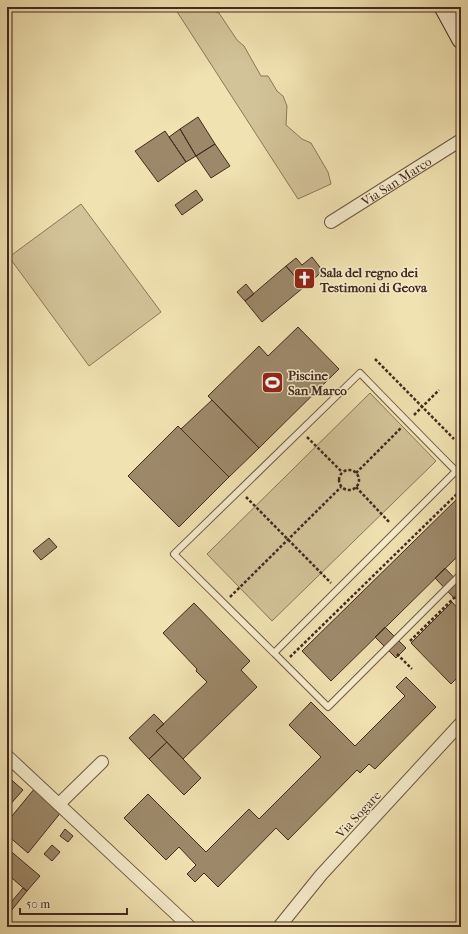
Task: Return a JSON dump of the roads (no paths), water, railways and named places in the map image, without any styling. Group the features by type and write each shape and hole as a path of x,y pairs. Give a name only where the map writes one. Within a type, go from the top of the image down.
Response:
{"main road":[{"path":"443,7 461,40"}],"street":[{"name":"Via San Marco","path":"331,222 420,164 461,140"},
{"name":"Via Sogare","path":"279,927 321,875 461,723"},
{"path":"7,756 190,927"},
{"path":"59,804 102,762"}],"lane":[{"path":"461,476 360,374 174,554 328,707 461,574"},
{"path":"274,653 461,465"}],"place":[{"name":"Sala del regno dei Testimoni di Geova","path":"305,279"},
{"name":"Piscine San Marco","path":"273,382"}]}
